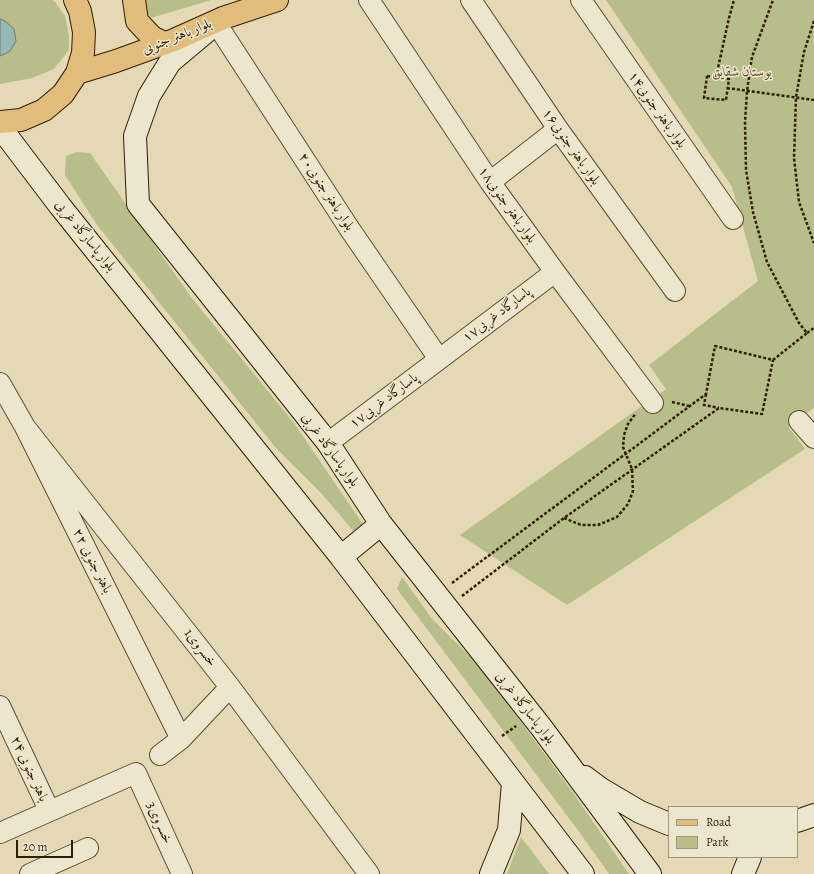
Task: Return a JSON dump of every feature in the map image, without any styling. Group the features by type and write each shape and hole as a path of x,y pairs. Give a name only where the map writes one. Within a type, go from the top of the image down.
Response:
{"main road":[{"path":"0,122 21,120 44,110 63,94 77,73 83,53 84,32 80,11 75,0"},
{"path":"134,0 137,21 152,37 164,43"},
{"name":"بلوار باهنر جنوبی","path":"77,73 116,61 220,20 277,0"},
{"name":"بلوار پاسارگاد غربی","path":"220,20 170,62 149,96 136,136 138,204 328,443 381,524 531,715 650,874"},
{"name":"بلوار پاسارگاد غربی","path":"0,127 60,206 341,557 466,722 487,747 582,874"},
{"path":"341,557 381,524"},
{"path":"567,763 601,789 640,812 668,824"},
{"path":"491,874 509,830 513,783"},
{"path":"798,821 814,815"},
{"path":"743,874 750,858"}],"street":[{"name":"۱۸بلوار باهنر جنوبی","path":"368,0 490,182 653,403"},
{"name":"بلوار باهنر جنوبی۱۶","path":"472,0 558,129 675,291"},
{"name":"بلوار باهنر جنوبی۱۴","path":"581,0 733,219"},
{"name":"بلوار باهنر جنوبی۲۰","path":"220,20 349,228 439,359"},
{"path":"490,182 558,129"},
{"name":"۱۷پاسارگاد غربی","path":"439,359 555,272"},
{"name":"پاسارگاد غربی۱۷","path":"328,443 439,359"},
{"name":"۲۲ باهنر جنوبی","path":"0,383 25,427 181,739"},
{"path":"799,421 814,438"},
{"name":"خسروى1","path":"25,427 230,687 369,874"},
{"path":"160,754 181,739 230,687"},
{"name":"۲۴ باهنر جنوبی","path":"0,706 49,810"},
{"name":"3خسروى","path":"49,810 136,773 182,874"},
{"path":"0,833 49,810"},
{"path":"30,874 88,848"}],"path":[{"path":"716,77 734,0"},
{"path":"772,0 752,57 747,91 745,122 746,170 753,212 768,262 799,323 807,333"},
{"path":"814,21 804,52 796,97 794,158 799,202 814,243"},
{"path":"707,76 729,79 727,88 726,100 704,98 707,76"},
{"path":"727,88 814,100"},
{"path":"773,360 715,346 704,405 762,414 773,360 814,328"},
{"path":"441,601 626,454 706,394"},
{"path":"564,518 582,525 598,525 617,517 628,504 633,491 632,470 623,446 624,435 628,424 636,413 653,403 662,401 672,402 689,407"},
{"path":"441,601 564,518 719,408"},
{"path":"487,747 531,715"}],"green space":[{"path":"0,0 52,0 55,2 65,16 69,36 69,50 54,69 32,78 0,84"},
{"path":"146,0 211,0 151,18 140,4"},
{"name":"بوستان شقایق","path":"606,0 814,0 814,408 788,426 805,449 567,605 460,535 666,389 649,365 758,281 732,187"},
{"path":"77,152 90,153 191,297 294,423 366,529 357,535 321,493 276,448 97,225 65,175 66,156"},
{"path":"402,577 433,620 480,666 574,794 629,874 609,874 580,833 397,589"},
{"path":"521,837 549,874 507,874"}],"water":[{"path":"0,19 5,21 14,29 16,41 10,51 0,56"}]}
